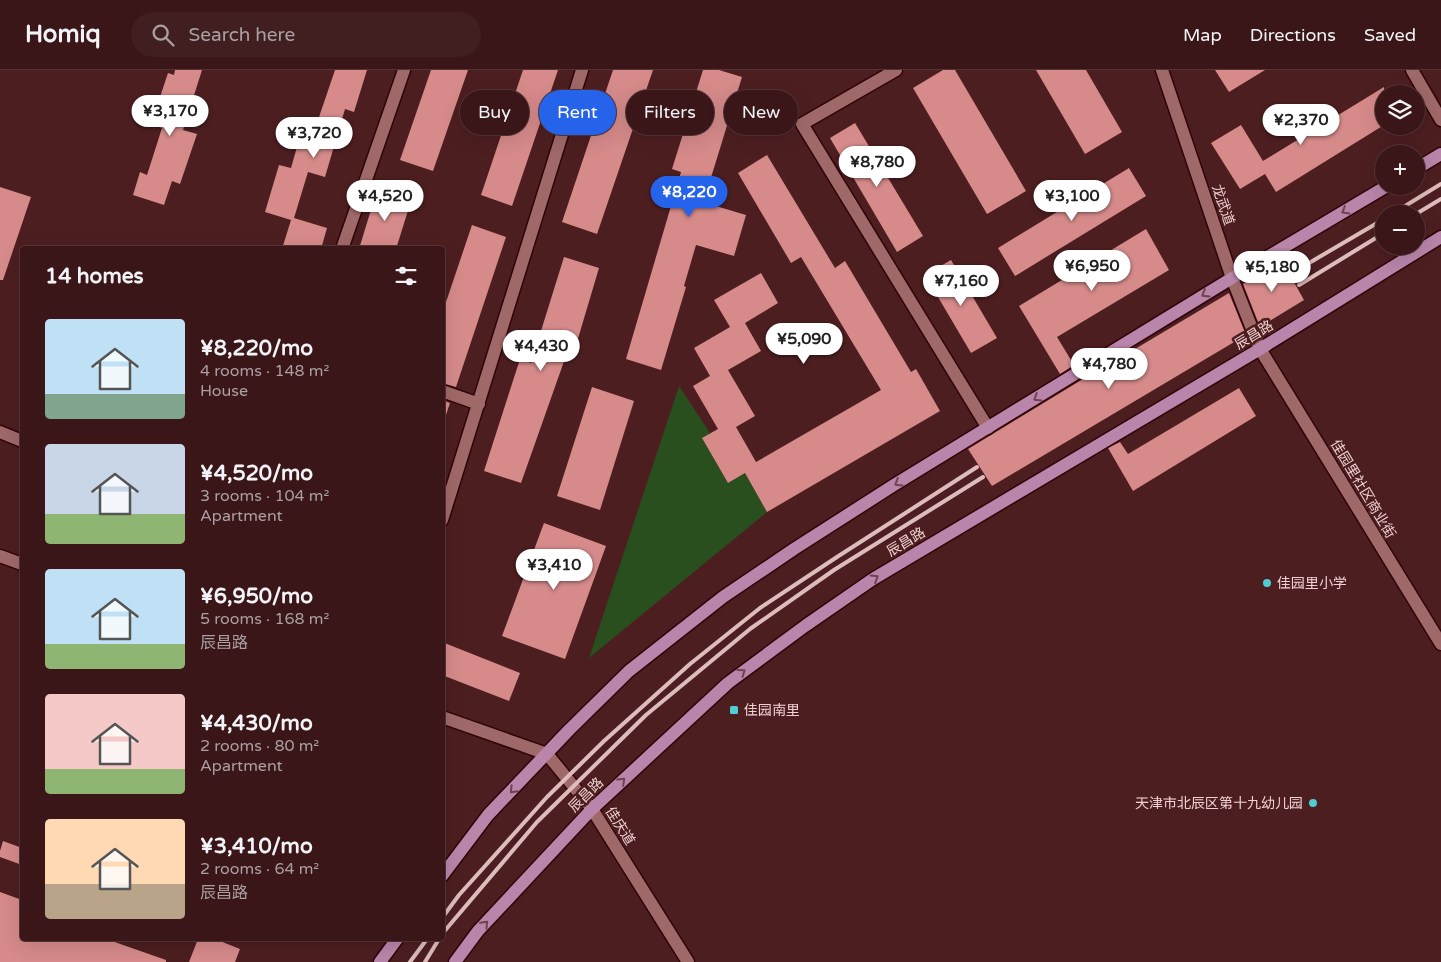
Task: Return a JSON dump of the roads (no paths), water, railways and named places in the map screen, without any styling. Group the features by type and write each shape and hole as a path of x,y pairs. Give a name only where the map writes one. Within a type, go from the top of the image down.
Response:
{"main road":[{"path":"1425,164 1441,154"},
{"path":"445,872 488,815 569,730 629,671 723,597 794,549 988,428 1232,278 1375,193"},
{"name":"辰昌路","path":"455,962 478,931 592,809 728,683 813,620 873,579 1260,349 1441,237"},
{"path":"380,962 396,941"}],"street":[{"path":"343,246 404,70"},
{"path":"445,511 582,70"},
{"path":"896,70 802,124 988,428"},
{"name":"龙武道","path":"1162,70 1232,278 1260,349"},
{"path":"1412,70 1441,120"},
{"name":"佳园里社区商业街","path":"1260,349 1441,644"},
{"path":"445,392 479,404"},
{"path":"0,432 20,440"},
{"path":"0,556 20,563"},
{"path":"445,718 547,754"},
{"name":"佳庆道","path":"547,754 592,809 688,962"}],"railway":[{"path":"1407,205 1441,184"},
{"path":"1425,209 1441,199"},
{"path":"1292,273 1375,224"},
{"path":"1299,285 1375,239"},
{"path":"445,914 459,895 547,797 604,741 690,664 760,608 977,467"},
{"path":"445,930 537,822 646,715 750,629 834,570 983,477"},
{"path":"410,962 426,941"},
{"path":"425,962 438,941"}],"place":[{"name":"佳园里小学","path":"1267,583"},
{"name":"佳园南里","path":"734,710"},
{"name":"天津市北辰区第十九幼儿园","path":"1313,803"}]}
